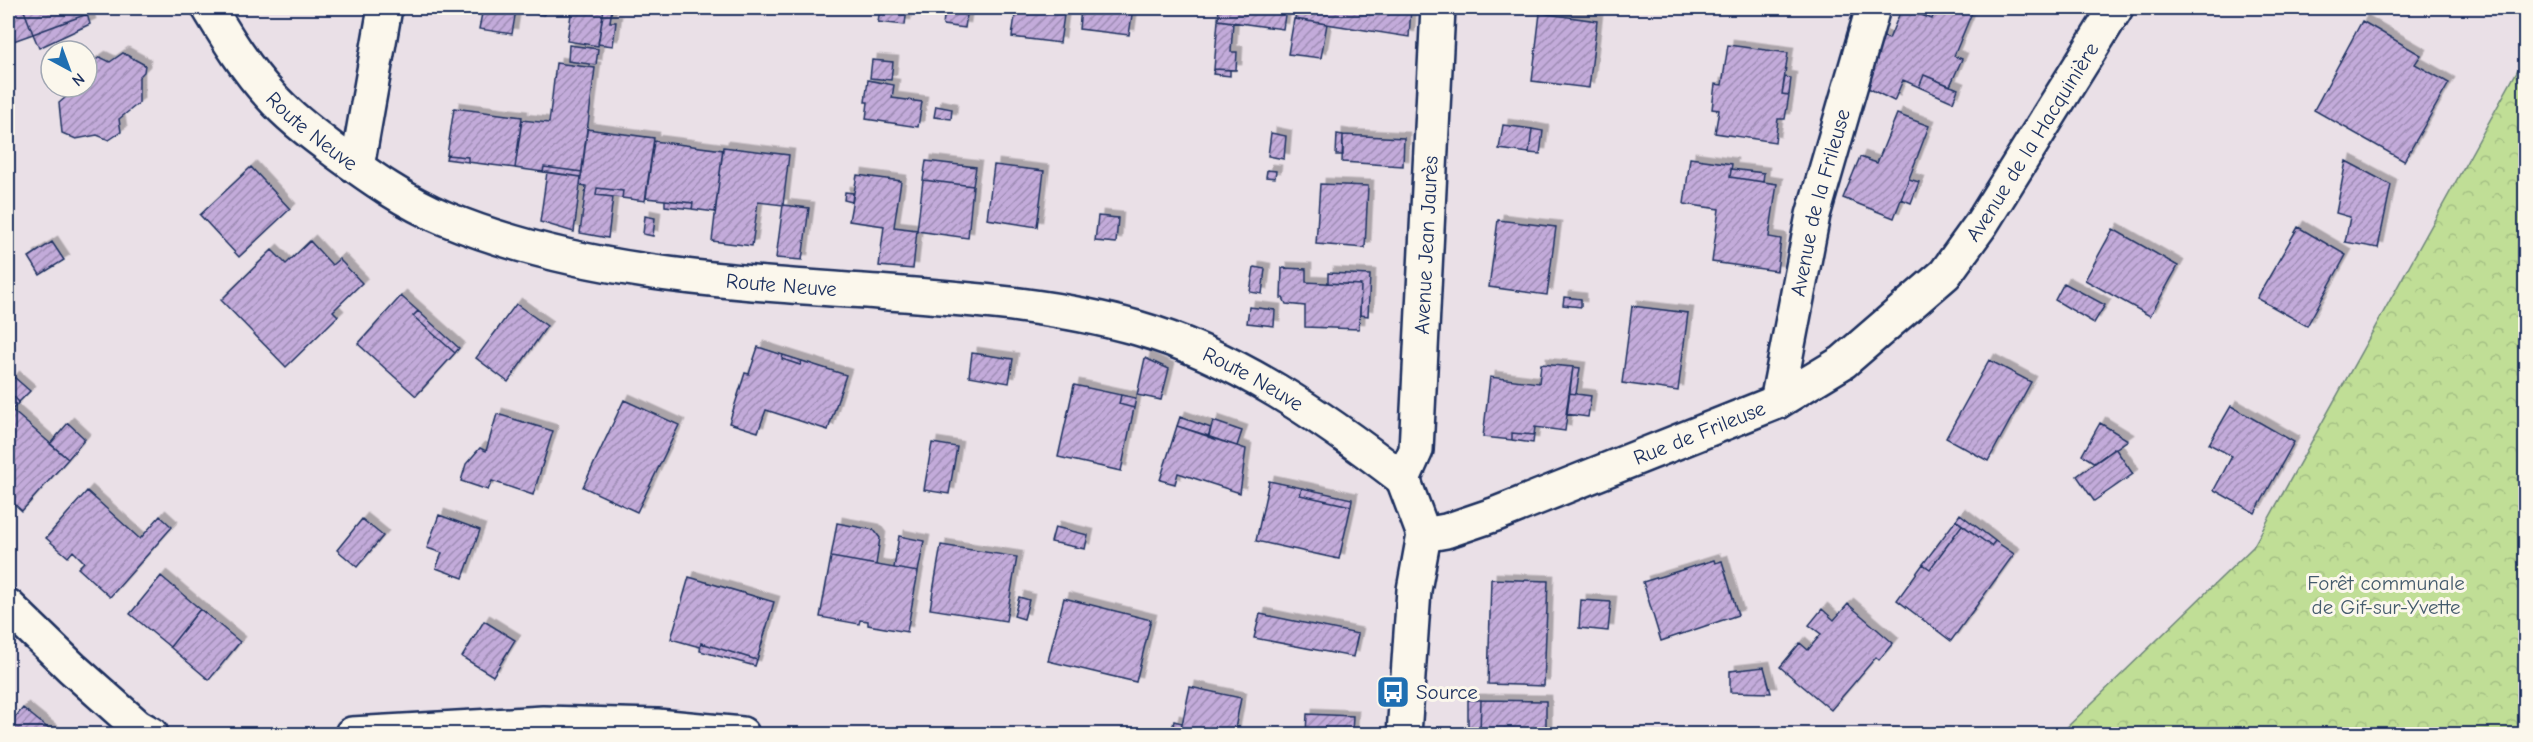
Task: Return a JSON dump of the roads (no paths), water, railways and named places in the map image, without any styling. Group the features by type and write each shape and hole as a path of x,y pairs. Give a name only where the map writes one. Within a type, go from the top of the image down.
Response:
{"street":[{"name":"Route Neuve","path":"209,8 236,51 271,97 314,135 357,167 395,192 441,217 497,238 561,256 623,268 700,277 971,299 1057,311 1137,328 1217,359 1288,396 1353,440 1403,479"},
{"path":"357,167 385,8"},
{"name":"Avenue Jean Jaurès","path":"1403,479 1416,450 1438,8"},
{"name":"Avenue de la Frileuse","path":"1777,402 1813,215 1873,8"},
{"name":"Avenue de la Hacquinière","path":"1945,273 1982,223 2116,8"},
{"name":"Rue de Frileuse","path":"1424,535 1446,531 1496,514 1777,402 1843,362 1945,273"},
{"path":"1403,479 1424,535 1414,590 1404,735"},
{"path":"8,606 88,683 136,726 151,735"},
{"path":"352,735 543,723 657,726 738,734"}],"place":[{"name":"Source","path":"1393,692"}],"park label":[{"name":"Forêt communale de Gif-sur-Yvette","path":"2386,595"}]}
